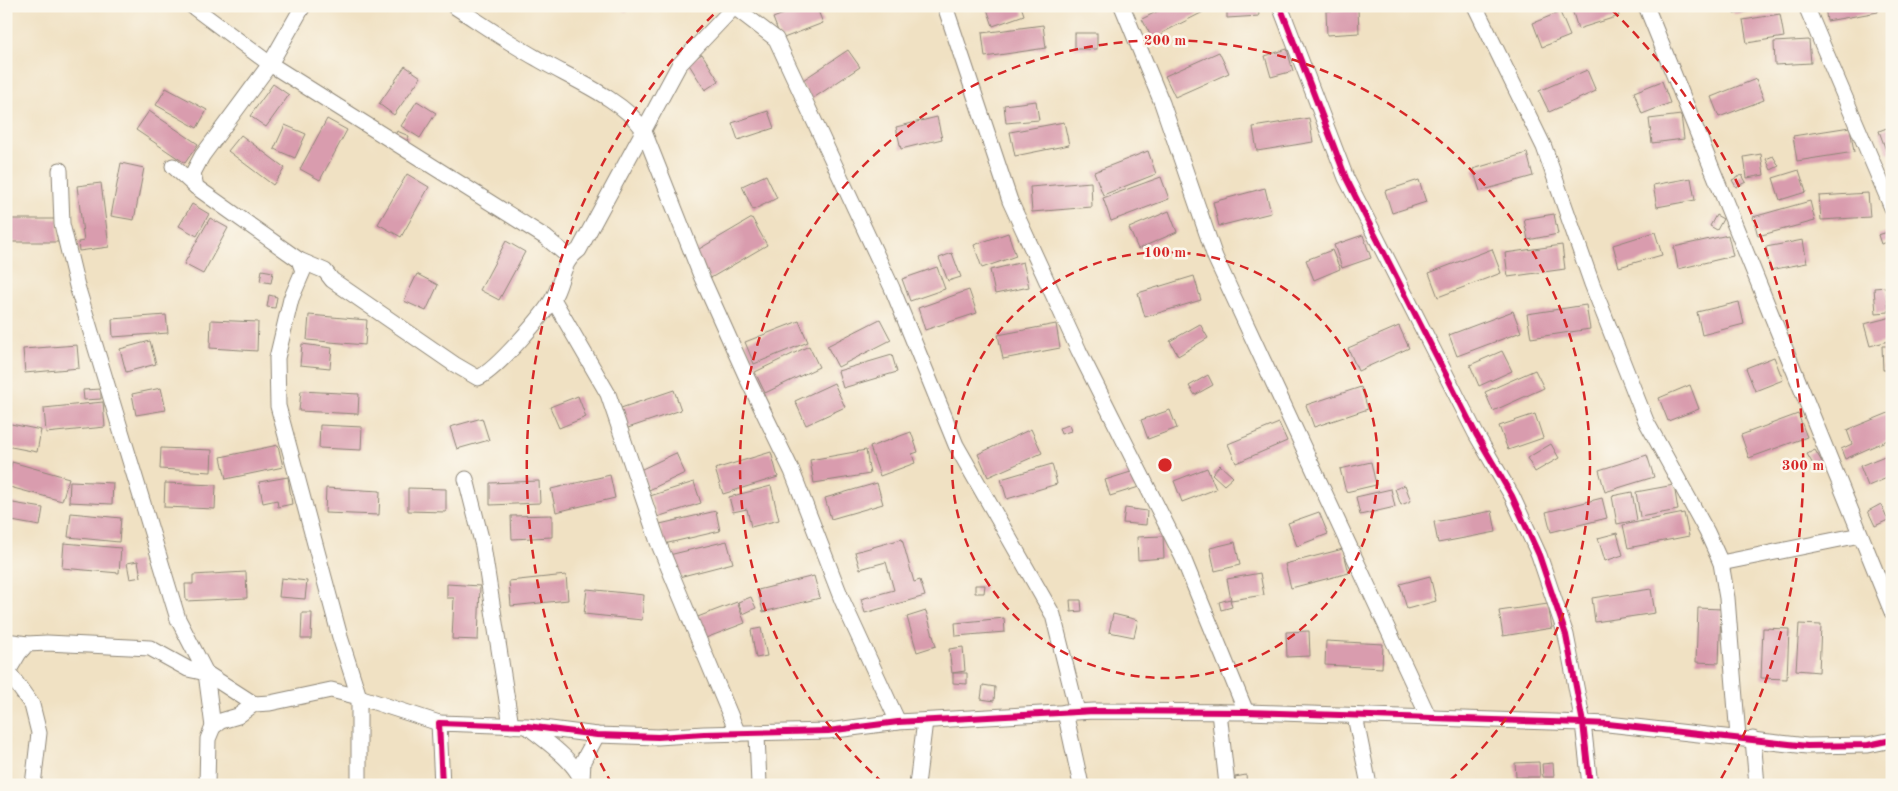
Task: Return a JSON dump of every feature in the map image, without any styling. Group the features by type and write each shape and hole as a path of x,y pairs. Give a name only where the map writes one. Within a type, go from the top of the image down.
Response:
{"street":[{"path":"192,6 270,64 545,237 569,257"},
{"path":"196,186 192,173 202,156 270,64 302,6"},
{"path":"454,6 510,43 612,102 637,120 643,129 702,278 792,471 842,600 898,722"},
{"path":"173,166 196,186 299,260 325,271 332,280 454,364 478,378 500,363 553,299 569,257 579,250 678,65 734,6 776,39 892,288 956,445 1052,615 1071,712 1081,785"},
{"path":"945,6 1010,201 1079,351 1183,558 1246,712"},
{"path":"1122,6 1162,103 1215,257 1429,718"},
{"path":"1280,6 1346,178 1472,426 1512,496 1539,555 1566,635 1583,723 1590,785"},
{"path":"1475,6 1544,147 1592,284 1646,421 1707,532 1721,563 1745,738 1757,785"},
{"path":"1646,6 1892,612"},
{"path":"1806,6 1892,208"},
{"path":"60,170 62,224 77,286 178,619 206,673 213,727"},
{"path":"299,260 303,271 292,299 277,358 278,406 340,637 359,697 359,785"},
{"path":"553,299 608,394 658,542 738,734"},
{"path":"466,479 483,546 511,726"},
{"path":"1721,563 1860,535"},
{"path":"6,641 27,644 47,643 150,648 188,669 206,673 254,704"},
{"path":"27,644 19,653 8,674 32,705 39,734 33,785"},
{"path":"207,785 208,739 213,727 221,720 238,716 254,704 270,703 331,690 439,723 527,726 597,735 658,737 828,731 898,722 1071,712 1246,712 1608,724 1807,746 1868,745 1892,740"},
{"path":"1219,712 1227,785"},
{"path":"1355,716 1369,785"},
{"path":"917,785 925,721"},
{"path":"439,723 442,785"},
{"path":"527,726 566,758 582,782"},
{"path":"756,734 759,785"},
{"path":"582,782 583,761 597,735"}],"building":[{"path":"616,6 630,6 626,12"},
{"path":"804,6 816,6 823,23 781,39 773,18"},
{"path":"986,6 1021,6 1024,15 993,26"},
{"path":"1168,6 1200,6 1203,12 1162,33 1166,41 1156,46 1142,19"},
{"path":"1230,6 1258,6 1259,16 1227,18 1227,11 1230,11"},
{"path":"1571,6 1616,6 1619,16 1578,29"},
{"path":"1732,6 1756,6 1756,10 1734,14"},
{"path":"1825,6 1877,6 1878,12 1827,21"},
{"path":"1358,9 1359,33 1327,35 1326,11"},
{"path":"1560,12 1570,36 1542,47 1533,23"},
{"path":"1780,14 1784,37 1747,43 1743,20"},
{"path":"1043,25 1046,48 985,57 982,33"},
{"path":"1075,33 1097,33 1097,49 1075,49"},
{"path":"1809,40 1811,63 1775,65 1774,42"},
{"path":"1287,49 1293,71 1271,77 1265,56"},
{"path":"848,50 860,67 812,99 800,82"},
{"path":"1219,52 1229,73 1175,97 1165,76"},
{"path":"702,54 719,81 705,90 688,63"},
{"path":"405,66 421,77 394,115 379,104"},
{"path":"1587,70 1596,91 1549,112 1539,91"},
{"path":"1756,79 1764,100 1719,117 1711,97"},
{"path":"1662,81 1670,103 1642,114 1634,92"},
{"path":"273,84 289,95 266,127 250,116"},
{"path":"166,88 207,110 197,128 156,105"},
{"path":"417,101 436,113 420,138 401,126"},
{"path":"1036,101 1039,120 1006,123 1004,105"},
{"path":"149,111 198,144 185,163 136,130"},
{"path":"768,111 774,128 738,140 732,123"},
{"path":"1681,115 1684,139 1652,143 1649,119"},
{"path":"937,117 942,139 901,149 896,127"},
{"path":"1309,118 1313,142 1257,151 1253,127"},
{"path":"327,119 347,130 320,180 300,169"},
{"path":"1064,122 1069,145 1015,156 1010,132"},
{"path":"285,125 306,134 295,158 274,149"},
{"path":"1892,126 1892,152 1887,153 1879,131"},
{"path":"1850,127 1854,152 1797,161 1793,136"},
{"path":"397,131 409,136 407,141 395,135"},
{"path":"241,135 285,168 273,185 228,151"},
{"path":"1148,151 1156,174 1103,195 1094,172"},
{"path":"1527,153 1533,176 1480,191 1473,169"},
{"path":"1761,154 1764,175 1747,178 1744,157"},
{"path":"1773,156 1779,166 1771,170 1766,159"},
{"path":"121,163 144,168 134,220 111,216"},
{"path":"1799,170 1806,192 1780,200 1773,178"},
{"path":"407,174 429,187 401,237 378,224"},
{"path":"766,175 777,198 753,210 742,186"},
{"path":"1742,175 1746,182 1736,187 1732,180"},
{"path":"1161,177 1169,199 1111,221 1103,198"},
{"path":"1691,178 1695,200 1657,207 1653,185"},
{"path":"1419,180 1426,202 1392,213 1385,191"},
{"path":"1091,182 1092,207 1032,212 1030,187"},
{"path":"101,183 109,247 79,251 78,242 84,241 77,186"},
{"path":"1265,188 1271,213 1219,226 1213,202"},
{"path":"1868,193 1870,217 1821,220 1819,196"},
{"path":"1810,201 1815,221 1758,236 1753,217"},
{"path":"192,204 209,214 197,236 179,226"},
{"path":"1169,211 1177,232 1138,249 1129,228"},
{"path":"1554,214 1558,234 1528,240 1524,219"},
{"path":"1716,215 1723,219 1717,230 1710,226"},
{"path":"210,218 228,228 203,274 184,264"},
{"path":"752,218 767,245 709,279 694,252"},
{"path":"6,219 58,219 58,242 6,242"},
{"path":"1891,231 1892,241 1881,244 1878,235"},
{"path":"1655,232 1662,255 1619,267 1613,245"},
{"path":"1008,233 1016,256 982,268 974,245"},
{"path":"1363,235 1371,258 1342,268 1334,245"},
{"path":"1728,235 1733,256 1678,269 1674,247"},
{"path":"1803,240 1807,263 1770,270 1766,247"},
{"path":"506,241 525,252 499,300 480,290"},
{"path":"1562,245 1565,269 1508,277 1505,253"},
{"path":"1492,249 1501,273 1438,297 1429,273"},
{"path":"1332,250 1340,269 1314,280 1306,260"},
{"path":"952,253 961,277 948,281 939,258"},
{"path":"1023,262 1029,287 995,294 990,270"},
{"path":"937,267 945,289 910,301 902,279"},
{"path":"262,270 273,272 271,283 260,281"},
{"path":"417,274 438,285 426,311 404,301"},
{"path":"1194,276 1201,300 1145,317 1138,293"},
{"path":"1886,287 1889,312 1876,313 1874,288"},
{"path":"969,290 977,313 925,330 918,308"},
{"path":"269,295 277,297 275,308 267,307"},
{"path":"1739,302 1744,324 1702,335 1697,312"},
{"path":"1586,305 1590,329 1531,338 1527,314"},
{"path":"1513,311 1521,332 1457,356 1449,335"},
{"path":"166,315 168,333 113,337 112,319"},
{"path":"309,315 367,320 365,345 307,340"},
{"path":"1892,317 1892,340 1870,346 1864,324"},
{"path":"880,319 891,340 838,367 827,346"},
{"path":"211,320 258,322 257,351 210,348"},
{"path":"799,321 808,342 754,364 745,342"},
{"path":"1056,324 1060,348 1003,359 998,335"},
{"path":"1200,324 1208,338 1178,356 1170,341"},
{"path":"1399,326 1409,348 1358,371 1348,348"},
{"path":"150,341 156,364 126,372 120,349"},
{"path":"302,344 332,348 330,368 300,365"},
{"path":"77,345 79,368 25,373 23,349"},
{"path":"809,346 819,367 765,393 755,372"},
{"path":"1882,346 1892,346 1892,370 1883,370"},
{"path":"1502,351 1512,371 1479,386 1470,365"},
{"path":"892,355 897,372 843,388 838,371"},
{"path":"1774,357 1783,380 1755,391 1746,368"},
{"path":"1535,370 1544,388 1493,411 1485,392"},
{"path":"1208,375 1213,385 1195,395 1189,386"},
{"path":"834,383 845,407 806,425 795,401"},
{"path":"1690,385 1699,409 1668,421 1659,398"},
{"path":"1361,387 1368,409 1314,427 1306,405"},
{"path":"161,388 166,410 136,415 132,394"},
{"path":"101,389 101,399 84,400 83,390"},
{"path":"674,390 681,410 625,429 618,409"},
{"path":"301,391 359,394 358,414 299,411"},
{"path":"578,396 586,417 559,428 550,407"},
{"path":"103,402 105,427 46,433 44,408"},
{"path":"1170,410 1177,428 1148,439 1141,420"},
{"path":"1891,412 1892,438 1845,459 1841,449 1852,444 1847,430"},
{"path":"1535,414 1543,438 1508,450 1499,426"},
{"path":"1798,414 1807,437 1749,458 1741,435"},
{"path":"482,418 489,440 457,449 450,427"},
{"path":"6,423 41,430 37,452 6,446"},
{"path":"1279,423 1287,441 1236,463 1228,444"},
{"path":"320,425 362,427 361,450 319,448"},
{"path":"1069,425 1071,431 1061,434 1059,428"},
{"path":"1031,429 1042,453 988,477 978,454"},
{"path":"911,432 918,452 912,454 915,463 880,476 870,447"},
{"path":"1551,444 1559,458 1535,472 1527,458"},
{"path":"278,445 283,467 226,479 221,457"},
{"path":"161,448 212,450 211,472 160,469"},
{"path":"866,450 870,474 814,483 810,460"},
{"path":"1815,450 1822,462 1814,466 1807,454"},
{"path":"771,452 778,477 723,494 715,469"},
{"path":"676,453 685,473 649,490 640,470"},
{"path":"1892,453 1892,476 1868,486 1860,466"},
{"path":"1647,455 1654,477 1605,492 1599,470"},
{"path":"12,462 69,478 62,501 6,486"},
{"path":"1371,462 1376,485 1346,492 1340,469"},
{"path":"1052,464 1057,484 1007,499 1001,479"},
{"path":"1220,465 1233,477 1224,485 1212,474"},
{"path":"1207,468 1216,489 1182,502 1174,481"},
{"path":"1134,471 1139,487 1110,496 1105,480"},
{"path":"610,475 615,498 556,512 551,489"},
{"path":"288,477 292,504 278,507 277,500 263,503 259,482"},
{"path":"70,481 113,483 112,504 69,502"},
{"path":"539,481 540,503 490,505 490,483"},
{"path":"694,482 701,503 657,517 650,496"},
{"path":"165,483 216,485 215,509 164,507"},
{"path":"877,483 883,504 831,519 825,498"},
{"path":"1405,485 1411,501 1401,505 1395,489"},
{"path":"1674,485 1678,510 1640,517 1636,492"},
{"path":"771,486 779,520 751,527 747,509 733,512 729,497"},
{"path":"326,488 380,491 379,515 325,513"},
{"path":"408,488 446,489 446,512 408,511"},
{"path":"1391,489 1395,507 1360,515 1356,497"},
{"path":"1632,492 1637,520 1617,524 1612,496"},
{"path":"1602,498 1607,518 1551,532 1546,512"},
{"path":"7,502 43,508 40,526 6,520"},
{"path":"1881,504 1888,520 1875,526 1868,511"},
{"path":"1125,508 1147,511 1146,525 1123,523"},
{"path":"716,511 720,531 664,544 660,524"},
{"path":"1492,511 1496,532 1438,543 1434,522"},
{"path":"1319,512 1328,534 1297,546 1288,523"},
{"path":"71,513 121,518 119,542 68,537"},
{"path":"1684,513 1689,536 1628,548 1623,525"},
{"path":"552,515 552,537 512,539 511,516"},
{"path":"1617,533 1623,555 1605,561 1598,538"},
{"path":"1163,536 1164,558 1138,560 1137,537"},
{"path":"902,539 914,582 920,580 925,596 865,613 861,599 894,590 886,562 860,569 855,552"},
{"path":"727,541 733,563 675,578 669,555"},
{"path":"1235,542 1240,565 1215,571 1210,548"},
{"path":"64,543 121,548 119,573 62,568"},
{"path":"1343,549 1349,573 1291,588 1285,564"},
{"path":"138,561 141,577 130,579 127,563"},
{"path":"246,572 247,598 186,601 185,584 193,584 193,575"},
{"path":"1260,573 1264,595 1231,600 1227,579"},
{"path":"566,575 568,600 511,606 509,581"},
{"path":"814,576 820,598 763,612 758,590"},
{"path":"1430,576 1436,601 1407,609 1400,584"},
{"path":"281,578 307,581 305,599 279,597"},
{"path":"447,584 480,586 478,640 452,639 454,598 447,598"},
{"path":"975,585 985,585 984,593 975,593"},
{"path":"587,589 644,595 642,620 584,614"},
{"path":"1651,589 1655,613 1595,622 1592,598"},
{"path":"751,597 756,608 743,614 738,602"},
{"path":"1230,599 1232,607 1221,610 1219,602"},
{"path":"1070,600 1081,600 1082,611 1071,612"},
{"path":"737,602 745,623 703,639 695,618"},
{"path":"1548,604 1552,628 1503,636 1499,611"},
{"path":"1698,608 1721,609 1719,663 1696,662"},
{"path":"926,611 936,646 917,652 907,617"},
{"path":"302,613 312,613 311,639 301,639"},
{"path":"1113,614 1138,620 1134,637 1109,632"},
{"path":"1004,618 1005,632 956,636 955,623"},
{"path":"1799,624 1821,625 1819,672 1796,670"},
{"path":"761,628 767,656 756,658 751,630"},
{"path":"1763,628 1789,629 1787,679 1761,678"},
{"path":"1309,631 1310,656 1287,657 1286,632"},
{"path":"1326,641 1383,644 1382,668 1325,665"},
{"path":"963,647 965,671 952,673 949,649"},
{"path":"953,673 967,673 967,684 953,683"},
{"path":"983,685 995,687 994,701 981,699"},
{"path":"1539,762 1540,777 1516,777 1515,763"},
{"path":"1553,763 1554,777 1543,777 1542,764"},
{"path":"1246,775 1247,785 1236,785 1235,777"}],"cycle path":[{"path":"1280,6 1346,178 1476,434 1512,496 1539,555 1566,635 1583,723 1608,724 1807,746 1868,745 1892,740"},
{"path":"442,785 439,723 527,726 597,735 658,737 828,731 898,722 1094,711 1246,712 1583,723 1590,785"}]}
